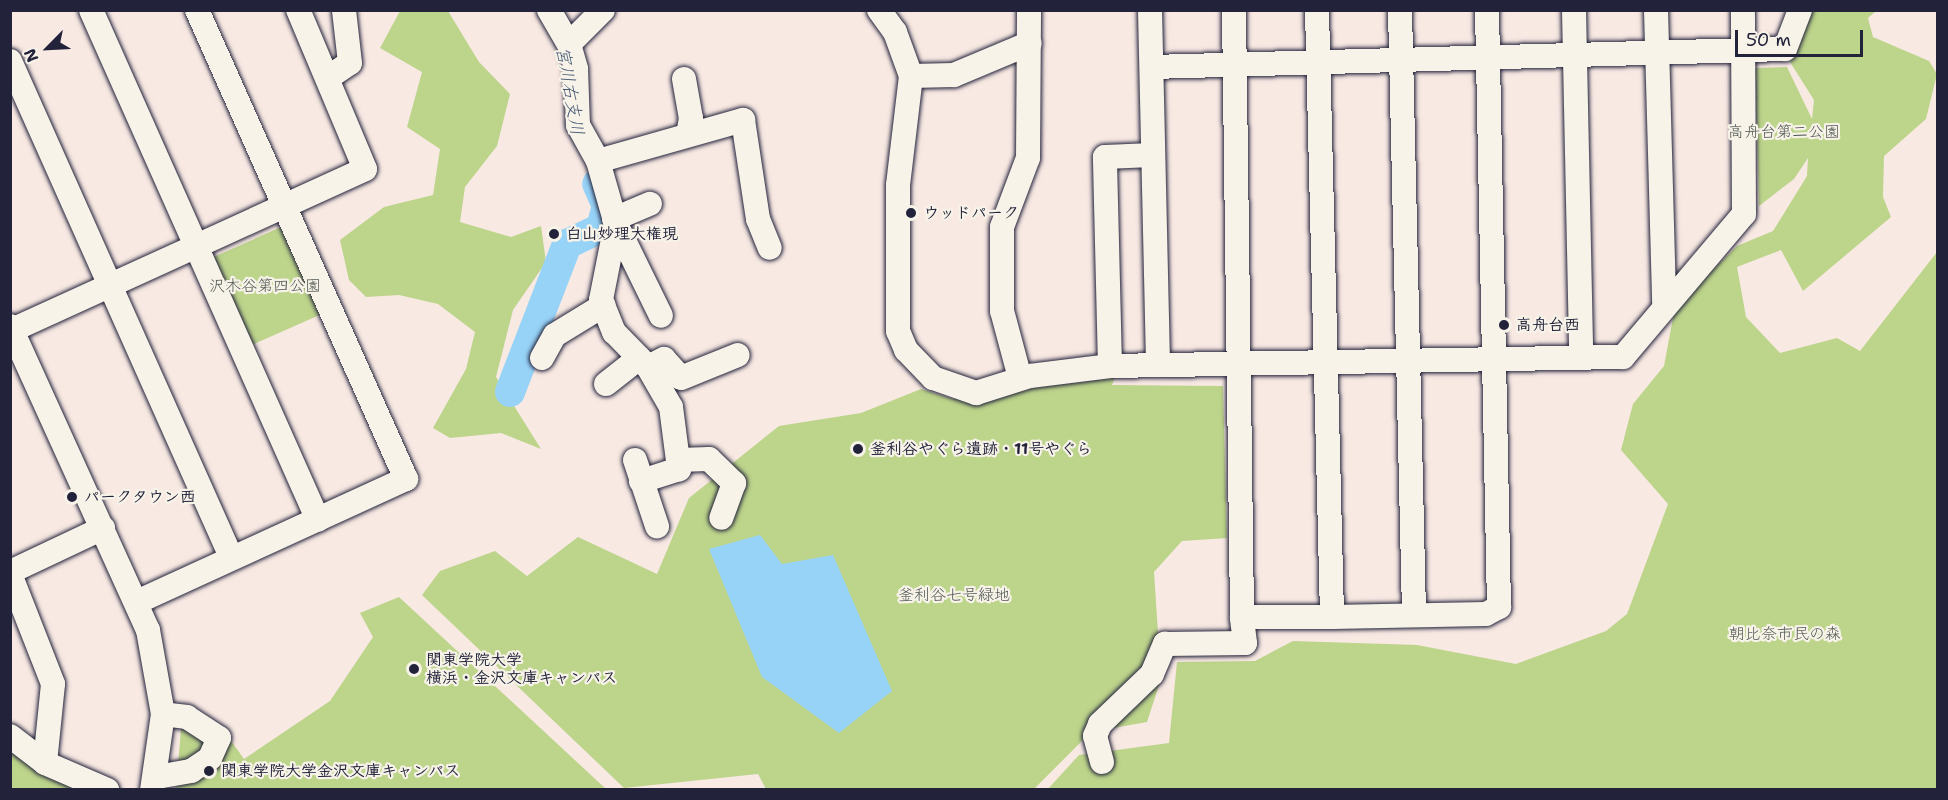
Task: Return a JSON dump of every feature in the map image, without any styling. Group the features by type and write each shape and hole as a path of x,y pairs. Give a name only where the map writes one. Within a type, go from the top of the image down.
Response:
{"street":[{"path":"91,10 318,520"},
{"path":"137,602 231,557 406,479 197,10"},
{"path":"163,714 187,717 219,738 210,758 191,771 154,783 163,714 157,661 137,602 11,329 108,289 365,169 329,77 298,10"},
{"path":"329,77 350,63 344,10"},
{"path":"549,10 568,44 576,69 578,125 598,161 615,221 661,316"},
{"path":"568,44 603,10"},
{"path":"879,10 895,32 911,76 898,185 898,331 906,350 926,371 962,391 996,390 1020,378 1110,366 1623,357 1664,303 1744,214 1743,10"},
{"path":"1020,378 1002,311 1002,227 1028,158 1029,10"},
{"path":"1150,10 1158,365"},
{"path":"1102,762 1095,736 1100,724 1152,674 1165,644 1245,643 1242,617 1234,10"},
{"path":"1317,10 1332,617"},
{"path":"1400,10 1406,362 1414,615"},
{"path":"1242,617 1486,614 1499,607 1487,10"},
{"path":"1574,10 1581,356"},
{"path":"1656,10 1664,303"},
{"path":"1152,67 1657,56 1785,49 1800,10"},
{"path":"911,76 954,75 1030,43"},
{"path":"10,61 108,289 231,557"},
{"path":"684,79 691,118 688,135"},
{"path":"598,161 743,120 758,219 770,248"},
{"path":"1110,366 1105,158 1152,155"},
{"path":"615,221 650,204"},
{"path":"615,221 599,290 614,332 644,363 671,407 679,469 638,470 657,526"},
{"path":"542,358 555,335 604,305"},
{"path":"681,378 738,355"},
{"path":"606,384 644,363 664,359 681,378 684,399 671,407"},
{"path":"678,459 709,459 734,483 721,518"},
{"path":"45,763 53,684 10,573 104,528"},
{"path":"10,736 45,763 107,789"}],"green space":[{"name":"朝比奈市民の森","path":"1809,10 1876,11 1868,18 1873,37 1929,61 1937,74 1926,119 1884,156 1883,197 1891,217 1803,291 1781,250 1737,267 1746,317 1780,353 1837,338 1860,351 1937,252 1937,789 1047,790 1079,755 1169,743 1177,662 1255,661 1293,641 1417,645 1516,664 1606,631 1627,614 1668,504 1621,450 1633,404 1664,366 1675,307 1737,246 1773,231 1807,176 1808,158 1794,179 1759,206 1755,68 1787,67 1812,119 1814,100 1790,62"},
{"path":"400,11 448,11 479,62 510,94 497,146 465,187 460,222 511,237 541,226 546,262 513,310 496,377 541,449 501,433 450,438 433,428 466,369 475,332 438,304 399,295 366,297 349,280 340,240 384,207 433,195 440,149 407,127 422,72 380,48"},
{"name":"沢木谷第四公園","path":"281,227 320,315 250,346 211,258"},
{"name":"釜利谷七号緑地","path":"1083,377 1115,377 1112,385 1223,386 1227,538 1182,541 1154,572 1161,679 1147,722 1091,732 1034,789 766,789 758,774 624,788 422,595 440,571 495,551 527,576 578,537 657,574 689,498 779,426 861,413 921,389 953,399"},
{"name":"関東学院大学 横浜・金沢文庫キャンパス","path":"399,597 606,789 176,790 183,705 222,728 244,759 330,701 373,637 360,613"},
{"path":"10,750 35,770 75,789 11,789"}],"water":[{"path":"760,535 782,564 833,555 892,691 839,733 762,677 709,549"}],"waterway":[{"name":"宮川右支川","path":"510,392 567,244 601,228 607,206 597,184"}],"place":[{"name":"ウッドパーク","path":"911,213"},
{"name":"白山妙理大権現","path":"554,234"},
{"name":"高舟台西","path":"1504,325"},
{"name":"釜利谷やぐら遺跡・11号やぐら","path":"858,449"},
{"name":"パークタウン西","path":"72,497"},
{"name":"関東学院大学 横浜・金沢文庫キャンパス","path":"414,669"},
{"name":"関東学院大学金沢文庫キャンパス","path":"209,771"}],"park label":[{"name":"高舟台第二公園","path":"1784,132"}]}
